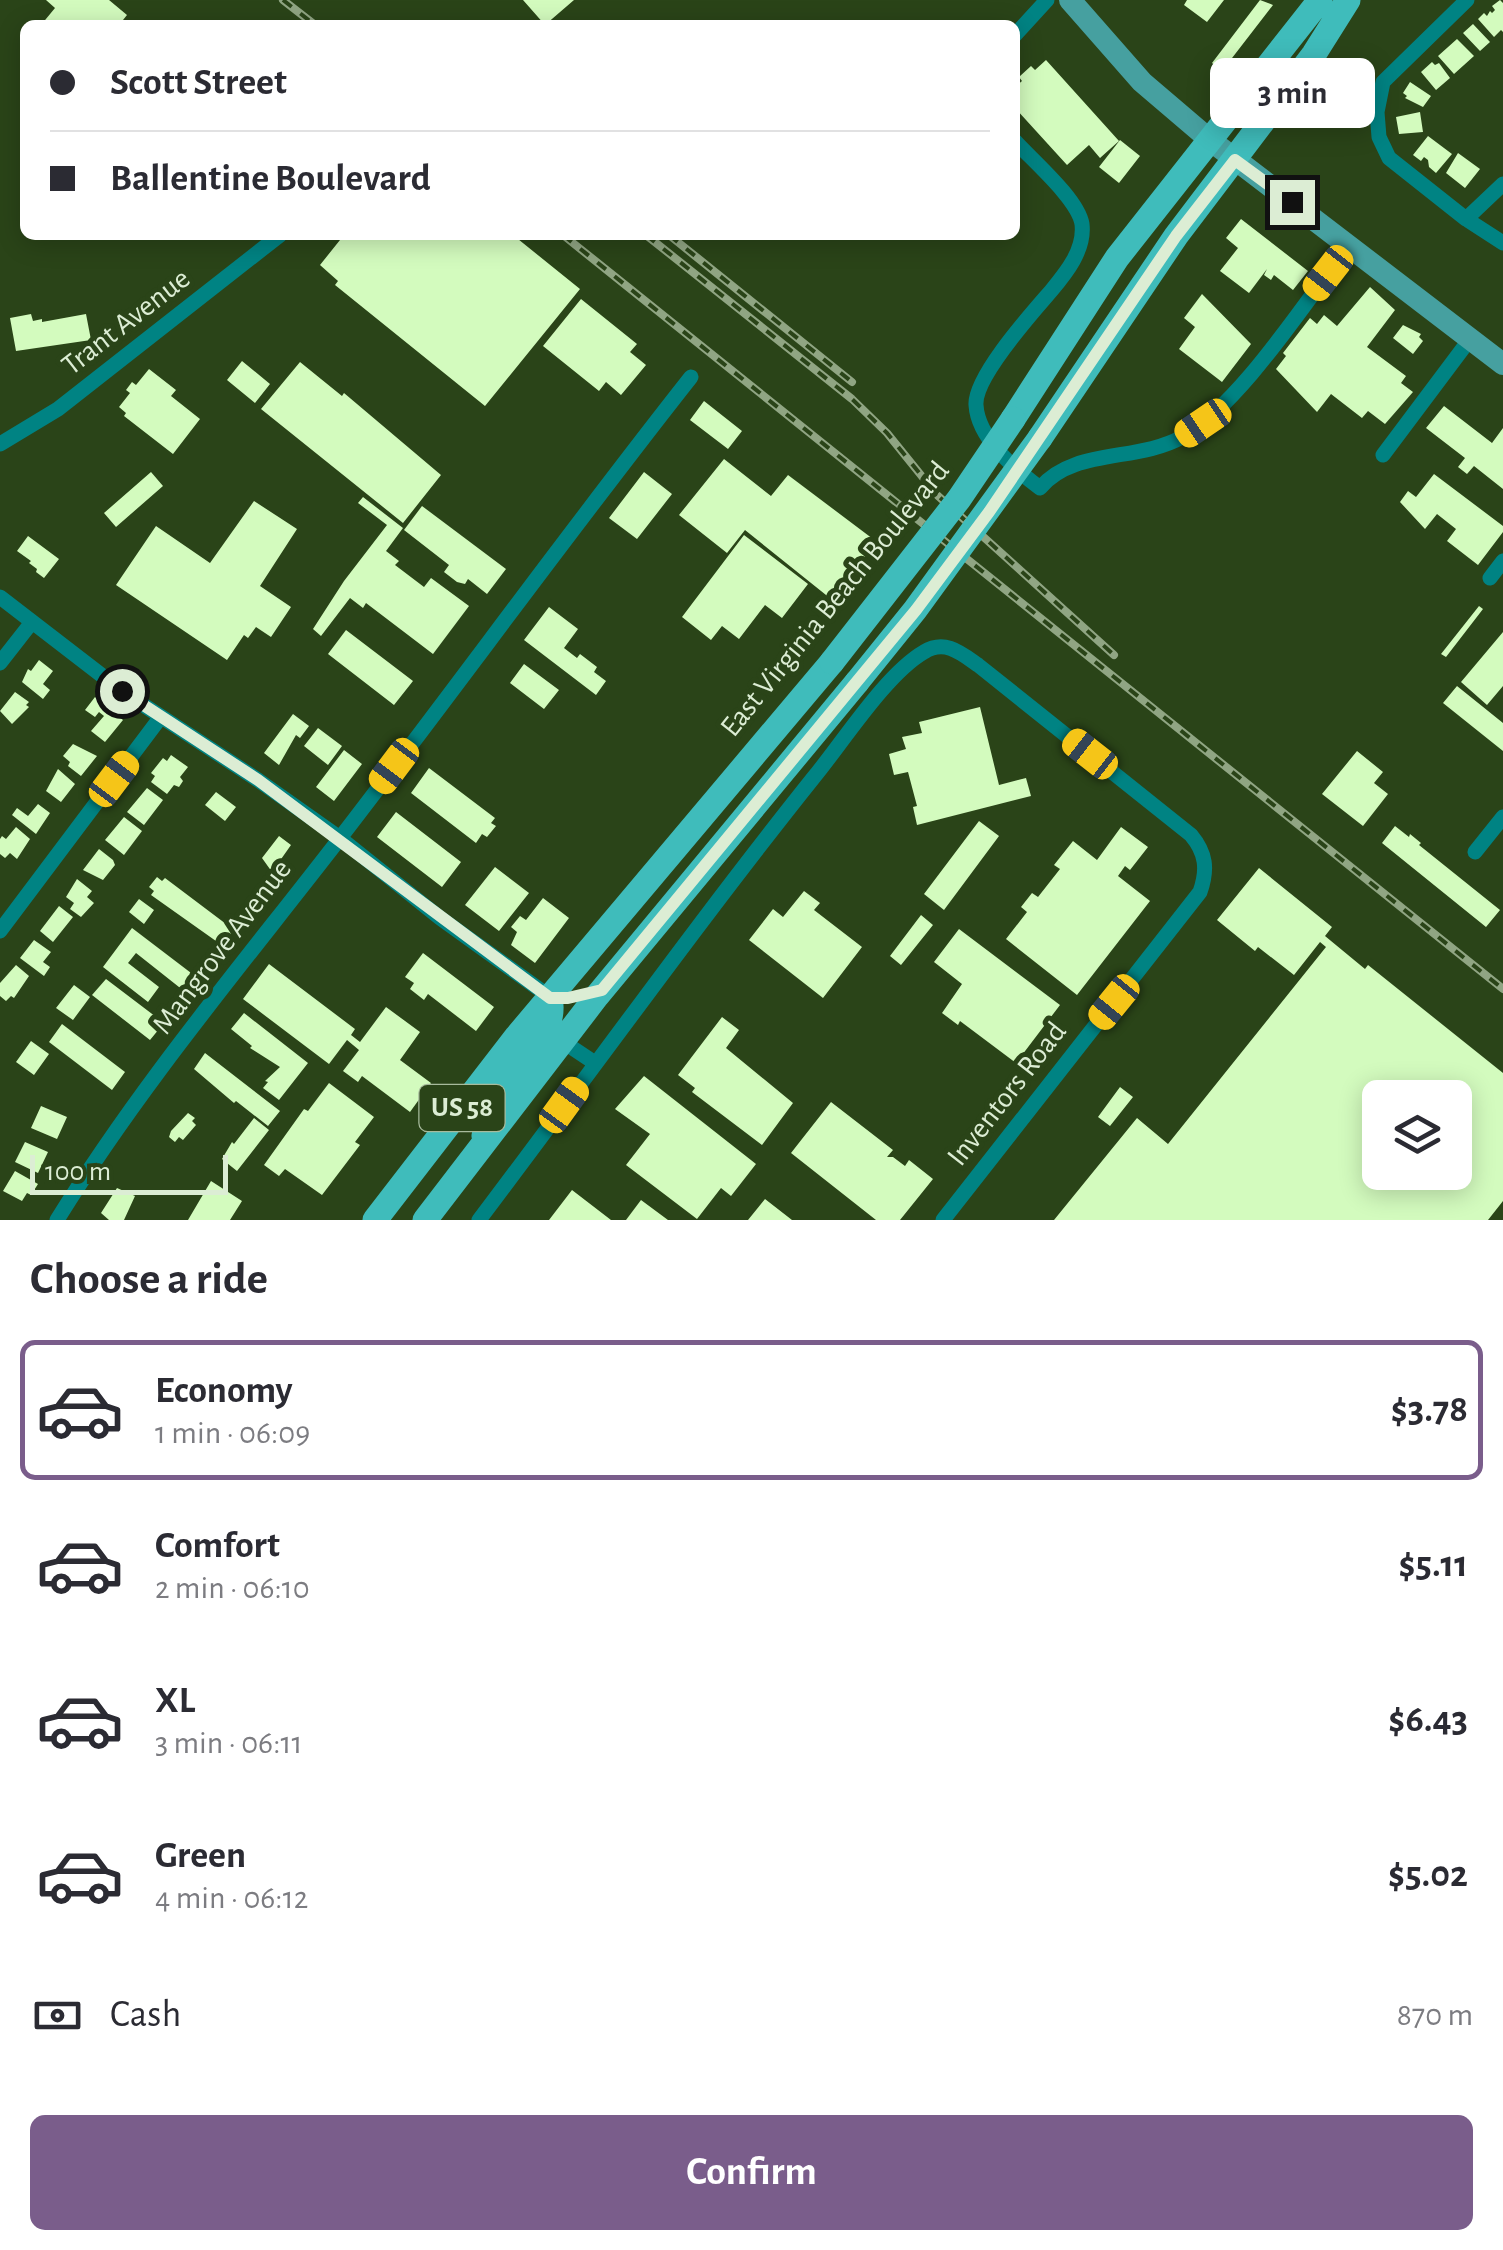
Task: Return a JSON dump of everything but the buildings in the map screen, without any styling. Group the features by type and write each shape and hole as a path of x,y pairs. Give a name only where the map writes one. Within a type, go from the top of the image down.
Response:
{"main road":[{"path":"1070,0 1142,82 1210,140 1503,364"},
{"name":"East Virginia Beach Boulevard","path":"375,1220 550,998 832,662 959,500 1117,258 1320,0"},
{"name":"US 58","path":"426,1220 602,990 916,610 1040,438 1165,252 1314,54 1348,0"},
{"path":"482,1146 496,1094 548,1030 550,998 602,990"}],"street":[{"path":"1020,30 1047,0"},
{"path":"1467,0 1383,82 1377,112 1379,137 1390,158 1503,243"},
{"path":"1020,147 1072,204 1082,226 1081,241 1066,273 977,392 977,411 996,446 1018,472 1040,488 1060,468 1158,448 1203,423 1240,386 1350,244"},
{"path":"1466,218 1503,184"},
{"name":"Trant Avenue","path":"0,444 58,409 274,240"},
{"path":"1384,455 1470,339"},
{"name":"Mangrove Avenue","path":"57,1220 216,992 340,838 586,510 691,378"},
{"path":"1490,578 1503,560"},
{"path":"0,597 160,718 340,838 440,918 550,998"},
{"path":"0,663 32,622"},
{"name":"Inventors Road","path":"907,665 934,647 955,649 1198,844 1205,865 1200,892 943,1220"},
{"path":"479,1220 760,844 907,665 883,650"},
{"path":"0,931 160,718"},
{"path":"1475,852 1503,816"},
{"path":"562,1040 595,1064"}],"railway":[{"path":"283,0 309,20"},
{"path":"569,240 1503,989"},
{"path":"652,240 852,399 887,433 937,495 1114,655"},
{"path":"675,240 852,382"}],"route":[{"path":"122,691 340,838 440,918 550,998 602,990 916,610 989,512 1176,236 1235,160 1292,202"}]}
